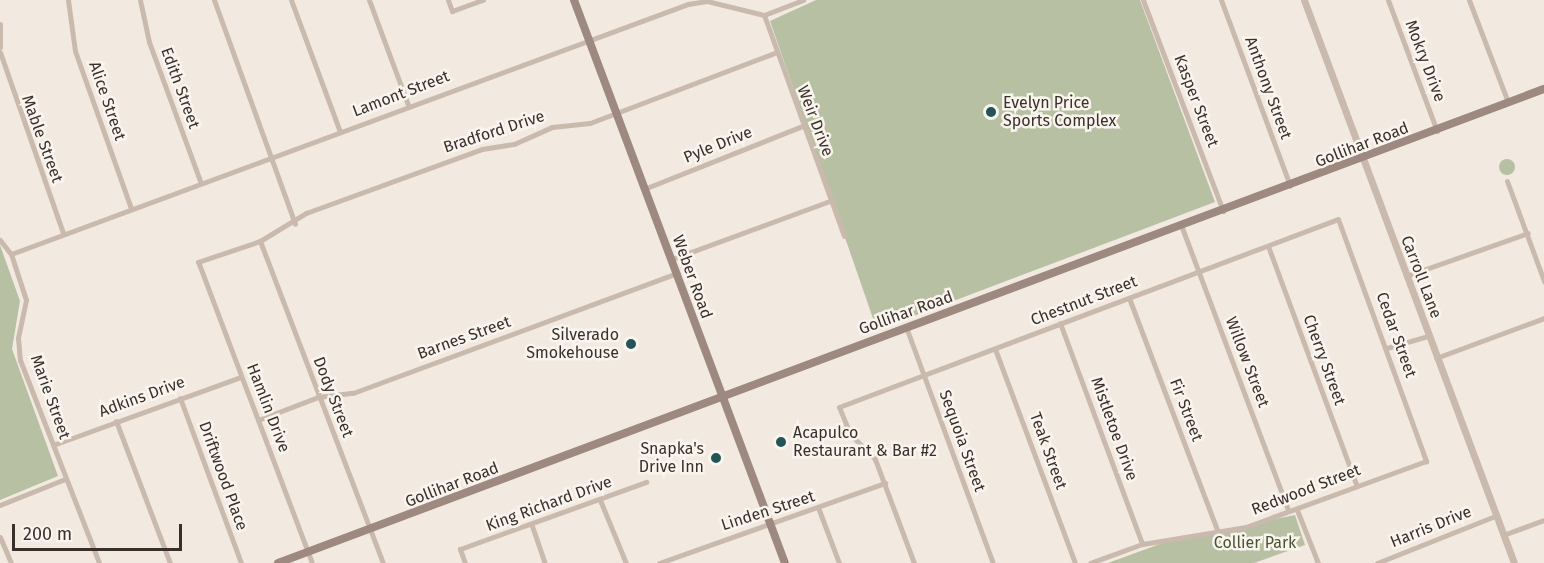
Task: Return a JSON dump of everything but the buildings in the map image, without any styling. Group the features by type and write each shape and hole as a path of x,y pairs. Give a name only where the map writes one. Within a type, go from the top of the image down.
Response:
{"main road":[{"name":"Weber Road","path":"574,0 785,563"},
{"name":"Gollihar Road","path":"278,563 371,531 721,396 1181,225 1362,161 1544,89"}],"street":[{"name":"Alice Street","path":"68,0 75,51 131,208"},
{"name":"Edith Street","path":"140,0 149,42 201,183"},
{"path":"214,0 295,224 260,241"},
{"path":"291,0 340,132"},
{"path":"369,0 408,105"},
{"path":"448,0 452,11 483,0"},
{"name":"Lamont Street","path":"11,254 408,105 589,39 707,0 764,15"},
{"path":"764,15 803,0"},
{"name":"Kasper Street","path":"1143,0 1223,211"},
{"name":"Anthony Street","path":"1221,0 1290,186"},
{"name":"Carroll Lane","path":"1304,0 1362,161 1514,563"},
{"name":"Mokry Drive","path":"1388,0 1437,131"},
{"path":"1469,0 1508,102"},
{"name":"Weir Drive","path":"764,15 774,53 844,236"},
{"path":"0,24 0,47"},
{"name":"Mable Street","path":"0,52 63,233"},
{"name":"Bradford Drive","path":"295,224 306,213 482,149 615,112 774,53"},
{"name":"Pyle Drive","path":"644,189 802,126"},
{"path":"1507,181 1544,281"},
{"path":"672,259 830,201"},
{"name":"Chestnut Street","path":"885,483 839,407 1338,219"},
{"name":"Cedar Street","path":"1338,219 1387,348 1426,461"},
{"name":"Willow Street","path":"1181,225 1288,510"},
{"path":"1406,276 1528,233"},
{"name":"Marie Street","path":"0,240 11,254 27,300 18,338 20,360 99,563"},
{"name":"Hamlin Drive","path":"260,241 198,262 312,563"},
{"name":"Dody Street","path":"260,241 383,563"},
{"name":"Cherry Street","path":"1268,246 1356,484"},
{"name":"Barnes Street","path":"258,420 318,397 353,393 677,273"},
{"name":"Fir Street","path":"1129,298 1218,532"},
{"path":"1436,358 1544,318"},
{"name":"Mistletoe Drive","path":"1060,323 1142,544"},
{"name":"Sequoia Street","path":"906,327 993,563"},
{"path":"1387,348 1428,336"},
{"name":"Teak Street","path":"995,349 1075,563"},
{"name":"Adkins Drive","path":"53,445 241,377"},
{"name":"Driftwood Place","path":"180,398 241,563"},
{"path":"116,421 170,563"},
{"name":"Redwood Street","path":"1090,563 1142,544 1218,532 1288,510 1297,510 1356,484 1426,461"},
{"path":"0,505 65,479"},
{"name":"King Richard Drive","path":"465,563 460,549 532,526 646,482"},
{"path":"885,483 914,563"},
{"name":"Linden Street","path":"659,563 771,523 819,510 885,483"},
{"path":"600,500 626,563"},
{"path":"819,510 839,563"},
{"path":"1297,510 1318,563"},
{"name":"Harris Drive","path":"1377,563 1495,516"},
{"path":"1503,535 1544,520"},
{"path":"532,526 545,563"},
{"path":"0,537 11,563"}],"green space":[{"name":"Evelyn Price Sports Complex","path":"816,0 1140,0 1215,202 877,330 770,21"},
{"path":"1507,159 1513,161 1515,167 1513,173 1507,175 1501,173 1499,167 1501,161"},
{"path":"0,245 20,301 12,349 58,476 0,500"},
{"name":"Collier Park","path":"1295,515 1305,545 1254,563 1108,563 1160,544"}],"place":[{"name":"Evelyn Price Sports Complex","path":"991,112"},
{"name":"Silverado Smokehouse","path":"631,344"},
{"name":"Acapulco Restaurant & Bar #2","path":"781,442"},
{"name":"Snapka's Drive Inn","path":"716,458"}]}
